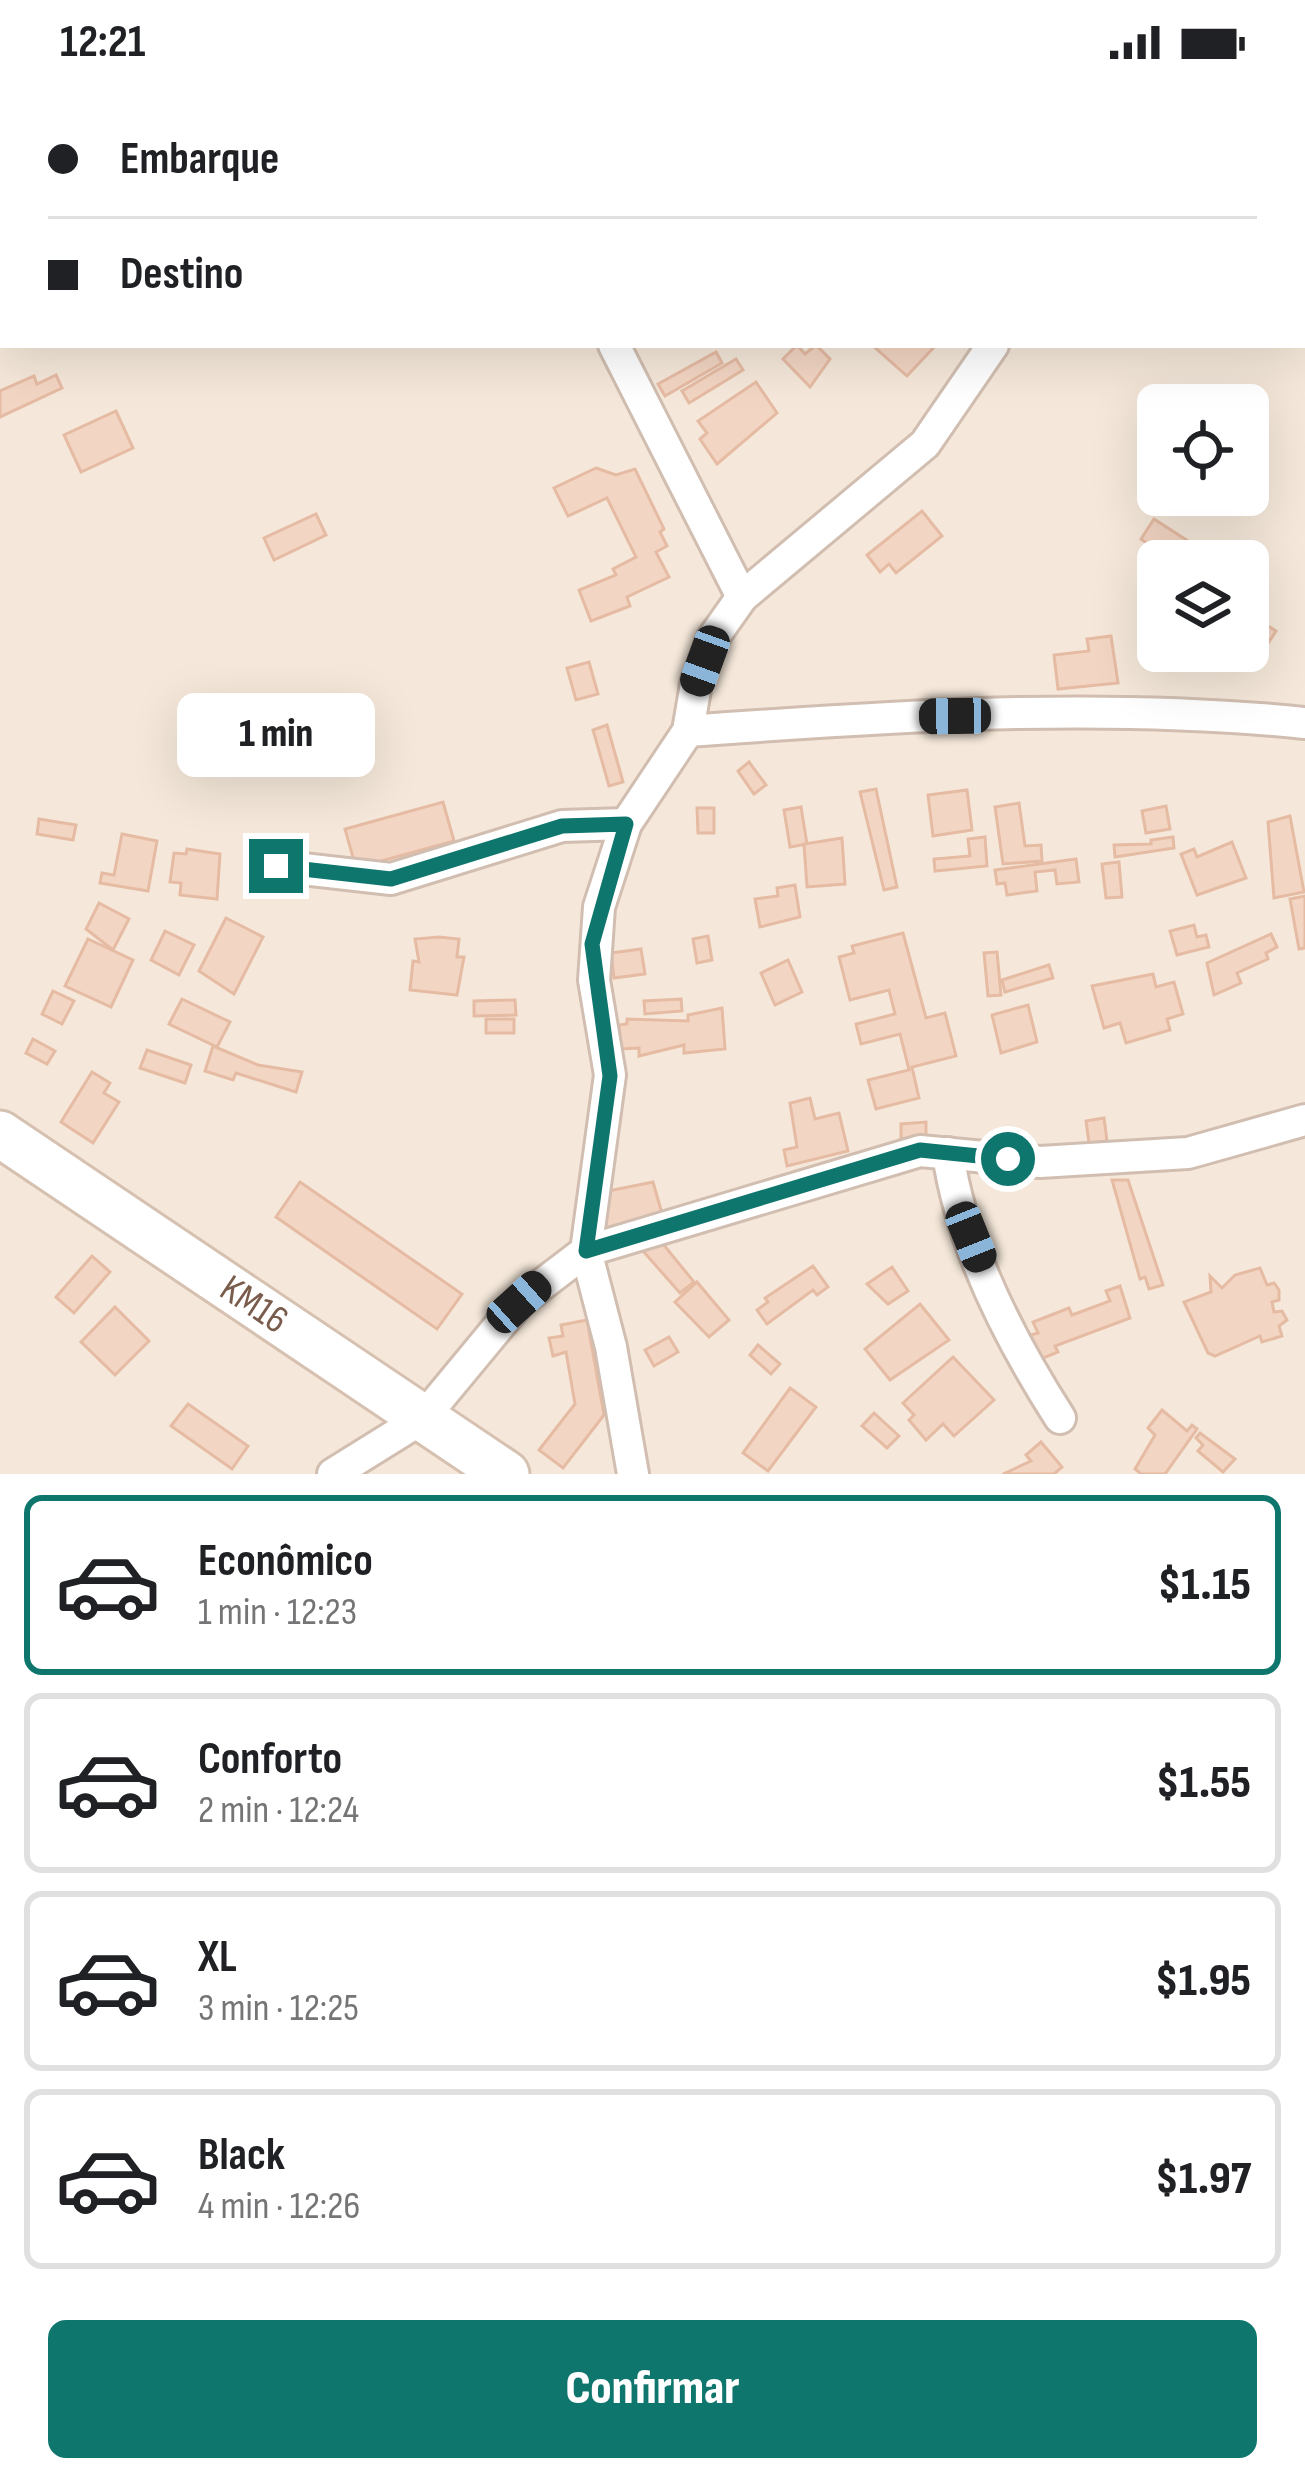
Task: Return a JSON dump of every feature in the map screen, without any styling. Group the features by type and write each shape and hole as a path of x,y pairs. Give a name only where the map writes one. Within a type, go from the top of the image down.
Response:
{"street":[{"path":"616,348 742,597"},
{"path":"633,1474 611,1347 586,1251 610,1076 592,944 626,824 688,731 696,684 713,638 742,597 925,444 991,348"},
{"path":"688,731 868,718 1214,714 1305,722"},
{"path":"276,866 391,879 562,826 626,824"},
{"path":"333,1474 423,1418 519,1302 586,1251 920,1150 1040,1162 1188,1153 1305,1120"},
{"name":"KM16","path":"0,1134 506,1474"},
{"path":"948,1153 954,1195 1004,1319 1060,1418"}],"shaded area":[{"path":"0,348 1305,348 1305,1474 0,1474"}],"building":[{"path":"794,348 805,354 819,348 830,359 810,387 783,359"},
{"path":"875,348 933,348 907,376"},
{"path":"716,352 722,363 665,396 658,384"},
{"path":"736,359 743,370 689,403 682,391"},
{"path":"56,375 62,388 0,417 0,391 34,376 37,384"},
{"path":"756,382 777,413 717,464 700,439 707,433 698,421"},
{"path":"116,411 133,448 81,472 64,435"},
{"path":"596,468 616,475 635,469 664,529 660,532 667,546 656,552 669,577 627,597 630,606 591,621 579,590 616,575 613,569 636,557 607,498 568,516 554,488"},
{"path":"922,511 942,536 896,573 889,564 880,572 867,555"},
{"path":"316,514 326,535 274,560 264,538"},
{"path":"1154,519 1186,540 1142,540"},
{"path":"1111,636 1118,683 1058,689 1054,655 1089,651 1087,639"},
{"path":"589,662 598,694 576,700 567,668"},
{"path":"607,725 623,782 609,786 593,730"},
{"path":"749,762 766,785 754,794 738,771"},
{"path":"876,789 897,887 884,890 860,792"},
{"path":"967,790 972,830 933,836 928,795"},
{"path":"443,802 454,841 356,868 345,829"},
{"path":"1019,803 1025,846 1041,845 1042,861 1003,864 995,807"},
{"path":"1166,806 1170,829 1146,833 1142,811"},
{"path":"801,807 807,844 790,847 784,810"},
{"path":"697,808 714,808 714,833 698,833"},
{"path":"1290,816 1304,892 1274,898 1268,822"},
{"path":"39,819 76,825 73,840 37,834"},
{"path":"122,834 157,841 148,891 100,883 102,873 114,875"},
{"path":"985,837 987,866 935,871 934,859 970,856 968,839"},
{"path":"1173,837 1174,848 1115,857 1114,845 1151,844 1151,840"},
{"path":"842,838 845,884 807,887 804,844"},
{"path":"1232,842 1246,878 1197,895 1181,854 1194,849 1197,857"},
{"path":"187,849 220,854 217,899 180,895 181,883 170,882 174,853 186,854"},
{"path":"1076,859 1079,882 1057,884 1055,870 1035,872 1037,891 1007,895 1005,883 997,884 995,870"},
{"path":"1119,862 1122,897 1106,898 1102,864"},
{"path":"795,885 800,917 760,927 755,899 778,896 777,888"},
{"path":"1305,896 1305,948 1299,949 1290,899"},
{"path":"99,903 129,919 113,950 86,929"},
{"path":"226,918 263,937 234,994 199,971"},
{"path":"1194,925 1197,937 1206,935 1209,947 1177,955 1170,931"},
{"path":"165,931 194,945 179,975 151,960"},
{"path":"903,933 926,1018 945,1013 956,1056 912,1067 919,1098 876,1109 868,1080 909,1070 900,1034 861,1044 856,1024 895,1014 889,990 850,1000 839,957 854,953 852,946"},
{"path":"1271,934 1277,947 1266,953 1268,959 1237,973 1241,983 1214,995 1207,963"},
{"path":"708,936 712,960 697,963 693,939"},
{"path":"88,939 133,960 111,1007 65,986"},
{"path":"415,939 459,939 457,957 464,957 457,995 410,990 413,961 419,962"},
{"path":"641,949 645,974 614,978 611,953"},
{"path":"997,952 1001,995 988,996 984,953"},
{"path":"788,960 802,992 775,1005 761,973"},
{"path":"1049,965 1053,978 1005,992 1002,980"},
{"path":"1153,974 1156,987 1174,982 1183,1014 1167,1019 1170,1030 1126,1043 1120,1023 1104,1028 1092,986"},
{"path":"53,991 74,1001 62,1024 42,1014"},
{"path":"182,999 230,1022 217,1047 169,1024"},
{"path":"681,999 682,1011 645,1014 644,1001"},
{"path":"515,1000 516,1015 474,1016 474,1001"},
{"path":"1028,1005 1037,1042 1001,1053 992,1015"},
{"path":"722,1008 725,1049 684,1053 684,1045 639,1056 639,1048 621,1049 619,1025 627,1024 627,1019 688,1021 688,1015"},
{"path":"486,1019 514,1019 514,1033 486,1033"},
{"path":"33,1039 55,1051 47,1064 26,1053"},
{"path":"213,1046 258,1065 302,1072 296,1092 236,1073 233,1080 205,1071"},
{"path":"147,1050 191,1065 185,1083 140,1068"},
{"path":"92,1072 110,1083 104,1093 119,1102 93,1143 61,1122"},
{"path":"810,1098 815,1119 839,1113 848,1151 787,1166 784,1150 797,1147 790,1103"},
{"path":"1104,1118 1107,1141 1089,1143 1086,1121"},
{"path":"926,1122 926,1139 901,1139 901,1124"},
{"path":"1112,1180 1128,1180 1163,1285 1149,1289 1145,1277 1140,1279"},
{"path":"300,1182 462,1294 437,1329 276,1217"},
{"path":"653,1182 663,1217 599,1236 608,1191"},
{"path":"663,1244 694,1282 680,1293 643,1251"},
{"path":"92,1256 110,1272 74,1313 56,1297"},
{"path":"813,1266 828,1287 817,1295 813,1290 767,1324 757,1310 768,1302 765,1298"},
{"path":"892,1267 908,1291 888,1304 867,1284"},
{"path":"1260,1268 1267,1285 1274,1283 1279,1290 1279,1300 1272,1302 1274,1312 1282,1311 1287,1320 1279,1326 1282,1336 1262,1342 1260,1336 1215,1356 1208,1353 1184,1302 1211,1292 1210,1276 1222,1288 1235,1275"},
{"path":"697,1282 729,1320 709,1337 675,1302"},
{"path":"1120,1286 1130,1318 1055,1346 1058,1352 1036,1361 1027,1336 1038,1333 1033,1322 1069,1308 1072,1315 1110,1301 1106,1291"},
{"path":"920,1304 949,1340 890,1380 865,1349"},
{"path":"115,1307 149,1341 115,1375 81,1342"},
{"path":"587,1320 604,1415 563,1468 539,1450 575,1404 566,1352 553,1356 549,1338 563,1336 561,1325"},
{"path":"669,1337 678,1352 654,1366 645,1350"},
{"path":"758,1345 780,1364 771,1374 750,1355"},
{"path":"953,1357 994,1400 954,1436 943,1424 926,1440 909,1420 914,1415 903,1403"},
{"path":"790,1388 816,1407 768,1471 743,1453"},
{"path":"188,1404 248,1446 232,1469 171,1426"},
{"path":"1162,1410 1187,1431 1192,1425 1197,1429 1165,1474 1141,1474 1135,1469 1155,1435 1148,1428"},
{"path":"874,1413 899,1436 887,1448 862,1426"},
{"path":"1200,1433 1235,1459 1223,1472 1198,1451 1203,1445 1196,1438"},
{"path":"1041,1442 1062,1467 1054,1474 1003,1474 1031,1461 1026,1455"}],"route":[{"path":"276,866 367,880 391,879 562,826 626,824 592,944 610,1076 586,1251 920,1150 1008,1159"}]}
